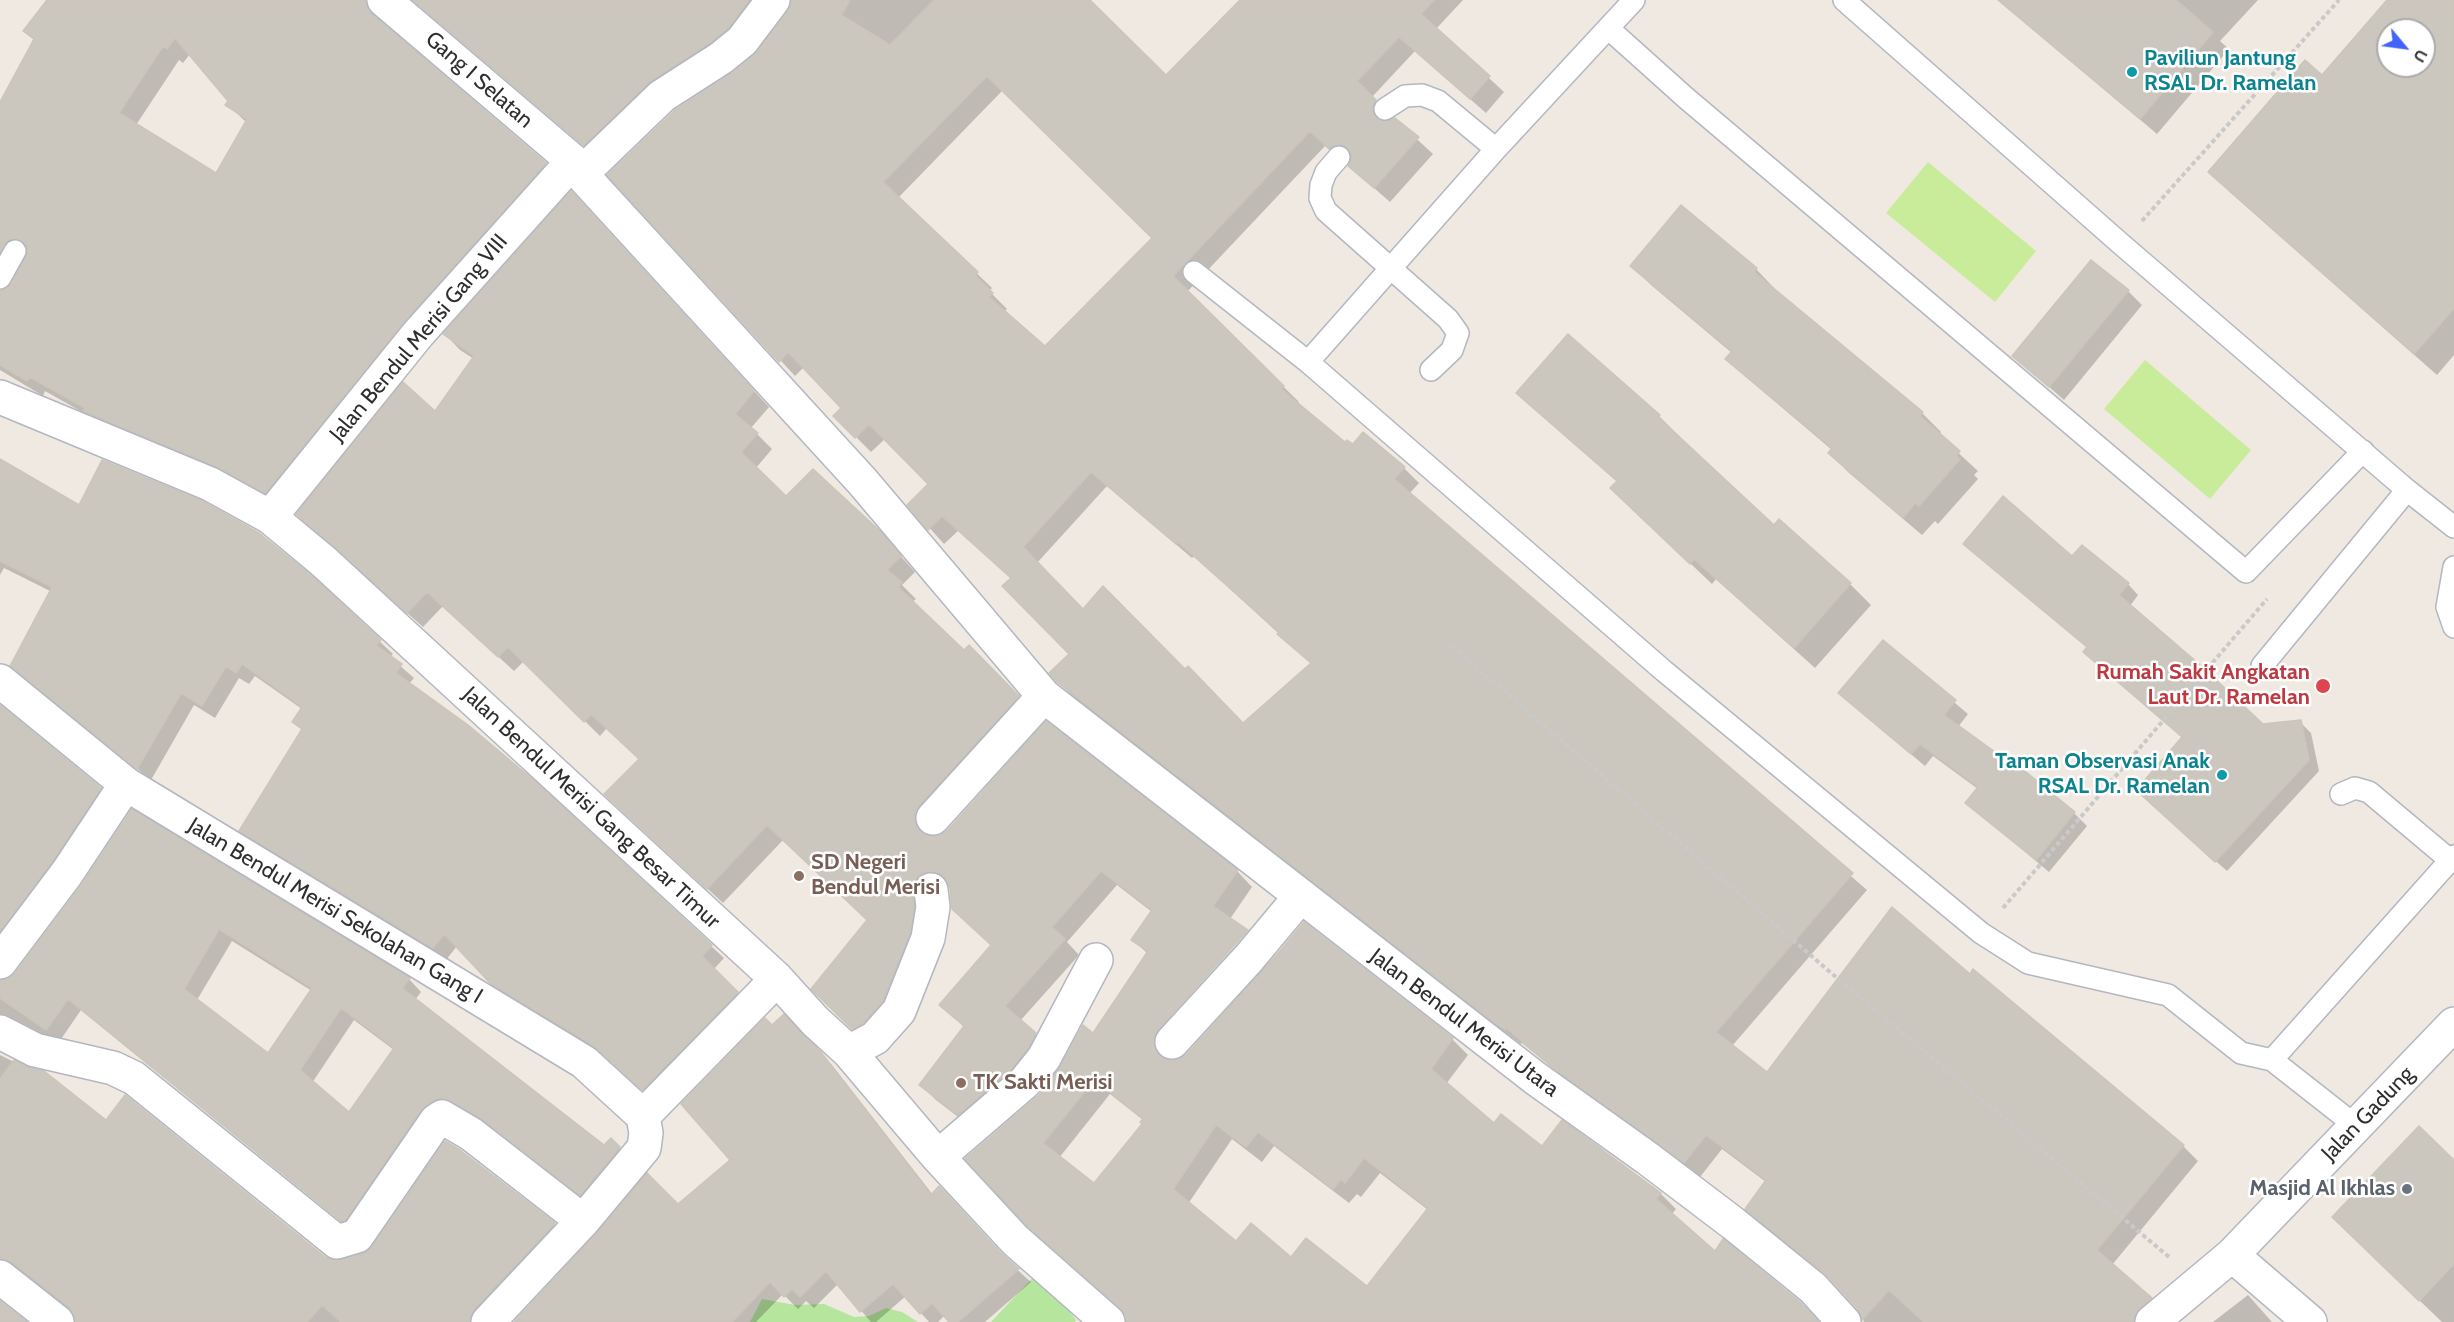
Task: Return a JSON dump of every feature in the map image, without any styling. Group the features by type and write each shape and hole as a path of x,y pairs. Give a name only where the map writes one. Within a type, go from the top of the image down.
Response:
{"street":[{"name":"Gang I Selatan","path":"384,0 577,168 862,481 1044,696"},
{"name":"Jalan Bendul Merisi Gang VIII","path":"270,517 418,334 577,168 662,96 721,58 742,41 773,0"},
{"name":"Jalan Bendul Merisi Gang Besar Timur","path":"0,397 210,484 270,517 323,561 777,979 815,1021 849,1052 938,1157 1015,1240 1108,1322"},
{"name":"Jalan Bendul Merisi Sekolahan Gang I","path":"3,689 126,784 584,1062 644,1116"},
{"name":"Jalan Bendul Merisi Utara","path":"1044,696 1535,1078 1734,1224 1814,1288 1844,1322"},
{"path":"933,818 1044,696"},
{"path":"0,962 67,873 126,784"},
{"path":"849,1052 874,1038 899,1011 928,938 933,907 931,890"},
{"path":"1172,1042 1249,958 1300,897"},
{"path":"938,1157 1023,1083 1044,1059 1096,960"},
{"path":"488,1322 583,1221 641,1151 646,1133 644,1116 777,979"},
{"name":"Jalan Gadung","path":"2152,1322 2232,1255 2454,1024"},
{"path":"0,1032 35,1050 113,1068 134,1078 337,1242 357,1236 436,1121 442,1117 471,1134 583,1221"},
{"path":"2232,1255 2310,1322"},
{"path":"0,1277 57,1322"}],"lane":[{"path":"1308,362 1496,149 1634,0"},
{"path":"1844,0 2121,244 2407,490 2454,527"},
{"path":"1609,29 1686,98 2246,572 2363,452"},
{"path":"1385,109 1405,96 1422,95 1438,101 1496,149"},
{"path":"1339,157 1326,172 1321,185 1320,198 1326,211 1448,319 1458,333 1452,350 1431,370"},
{"path":"0,278 15,251"},
{"path":"1194,272 1308,362 1664,671 1981,933 2028,963 2168,995 2241,1053 2272,1060 2356,1126"},
{"path":"2262,666 2407,490"},
{"path":"2454,567 2447,607 2454,627"},
{"path":"2272,1060 2452,858 2369,792 2355,788 2341,795"}],"path":[{"path":"2121,244 2338,0"},
{"path":"1981,933 2271,594"},
{"path":"1452,646 1828,971 2199,1283"}],"green space":[{"path":"1928,162 2036,251 1995,302 1886,213"},
{"path":"2145,360 2251,450 2210,499 2104,409"},
{"path":"1038,1272 1076,1320 1075,1322 991,1322"},
{"path":"762,1299 795,1305 824,1304 854,1317 869,1316 886,1308 902,1312 918,1322 750,1322"}],"building":[{"path":"47,0 366,0 367,7 372,14 546,163 404,322 265,493 217,467 83,411 85,408 30,377 27,381 0,365 0,291 11,284 28,251 26,244 14,238 8,240 0,252 0,102 34,39 23,31","holes":["175,38 228,101 225,105 247,119 216,173 119,113 163,46 167,49"]},
{"path":"413,0 749,0 728,28 710,43 649,82 584,145"},
{"path":"791,0 850,0 841,15 890,45 934,0 1090,0 1166,75 1240,0 1434,0 1421,14 1490,76 1470,99 1399,37 1357,81 1376,100 1372,109 1375,116 1385,122 1395,118 1419,137 1374,188 1348,166 1352,159 1348,148 1341,144 1329,149 1310,131 1173,276 1284,386 1281,389 1345,442 1347,440 1353,444 1363,432 1405,467 1394,479 1853,873 1716,1032 1767,1072 1892,907 1970,974 1973,969 2184,1145 2097,1250 2152,1298 2140,1308 2135,1315 2134,1322 1924,1322 1889,1290 1862,1320 1858,1309 1827,1275 1745,1209 1766,1180 1706,1135 1684,1163 1556,1070 1506,1028 1505,1030 1479,1011 1057,682 1049,673 1069,654 1002,586 1011,578 942,516 928,530 907,505 928,484 869,424 855,438 833,416 841,408 788,352 779,362 607,175 674,111 731,74 754,55 788,11","holes":["987,76 1152,238 1045,346 989,297 993,293 975,275 978,272 883,182","1091,472 1176,544 1178,542 1311,663 1243,723 1188,666 1185,669 1103,586 1083,609 1023,547"]},
{"name":"Paviliun Jantung RSAL Dr. Ramelan","path":"1998,0 2176,0 2213,32 2140,119"},
{"path":"2387,0 2454,0 2454,308 2414,354 2208,172 2305,60 2322,75"},
{"path":"571,191 754,391 735,414 758,433 741,452 786,496 813,469 880,531 901,556 887,570 902,582 898,587 964,650 969,645 1019,696 919,805 915,823 920,831 930,836 939,836 947,831 1046,721 1238,870 1213,906 1248,930 1158,1030 1154,1037 1154,1047 1160,1056 1167,1060 1177,1060 1186,1055 1304,922 1453,1038 1431,1069 1494,1123 1501,1114 1542,1146 1562,1120 1661,1193 1656,1199 1715,1251 1723,1239 1800,1302 1819,1322 1126,1322 1126,1316 1120,1308 1028,1227 965,1159 1039,1095 1060,1067 1083,1025 1093,1033 1148,951 1131,940 1152,910 1101,871 1052,927 1065,939 1005,1006 1036,1033 1028,1048 1010,1070 958,1115 919,1085 964,1026 939,1005 991,945 952,909 950,888 946,878 939,873 929,871 920,875 914,882 914,907 910,933 883,1001 863,1023 852,1029 811,989 867,920 767,825 707,889 604,794 639,759 591,714 584,722 508,647 498,657 427,592 407,613 296,514 403,382 435,411 474,356 443,334","holes":["1094,1080 1143,1119 1140,1122 1142,1124 1094,1183 1043,1143","1216,1125 1246,1147 1258,1132 1333,1189 1341,1179 1345,1183 1364,1158 1428,1208 1367,1286 1306,1238 1291,1257 1251,1223 1236,1241 1173,1189"]},
{"path":"1681,205 1757,268 1754,272 1923,412 1920,416 1960,451 1956,456 1960,459 1919,506 1915,503 1903,518 1828,453 1832,448 1725,359 1732,351 1630,266"},
{"path":"2091,260 2129,290 2049,387 2012,356"},
{"path":"1568,334 1660,415 1658,417 1774,525 1779,519 1851,583 1794,648 1694,559 1690,564 1610,488 1617,481 1516,393"},
{"path":"0,459 79,505 102,460 202,501 259,533 311,575 381,640 376,645 402,664 396,673 468,725 537,783 712,945 702,956 738,992 642,1090 594,1046 490,983 444,934 433,948 239,831 302,729 292,722 302,707 242,664 236,673 226,666 202,706 181,693 137,769 10,666 52,587 0,561"},
{"path":"2003,496 2072,556 2082,545 2129,583 2119,595 2199,664 2263,724 2301,720 2309,760 2215,862 2136,790 2182,737 2083,652 2087,647 1963,544"},
{"path":"1883,640 1956,700 1944,715 2002,757 2004,754 2075,812 2036,860 1965,803 1978,787 1920,744 1911,754 1838,693"},
{"path":"0,705 101,788 52,862 0,931"},
{"path":"132,809 410,978 402,988 604,1145 611,1138 620,1147 580,1195 482,1119 451,1101 441,1098 432,1101 421,1110 345,1220 341,1221 68,999 46,1030 0,998 0,980 8,979 15,973 83,883","holes":["219,929 312,988 268,1053 184,989","341,1008 394,1048 349,1112 300,1070"]},
{"path":"784,1014 820,1051 931,1195 939,1186 1001,1253 1019,1269 958,1322 949,1322 932,1303 920,1314 893,1284 860,1312 826,1271 800,1297 792,1289 784,1297 770,1282 732,1322 514,1322 597,1233 647,1173 678,1204 730,1160 681,1104 765,1018 772,1025"},
{"path":"14,1060 44,1071 106,1120 125,1095 325,1257 333,1260 362,1254 372,1247 445,1141 555,1223 474,1309 470,1322 341,1322 322,1305 307,1322 75,1322 69,1307 12,1262 0,1259 0,1079"},
{"name":"Masjid Al Ikhlas","path":"2419,1126 2454,1160 2454,1264 2419,1301 2332,1217"},
{"path":"0,1301 27,1322 0,1322"}],"place":[{"name":"Paviliun Jantung RSAL Dr. Ramelan","path":"2132,72"},
{"name":"Rumah Sakit Angkatan Laut Dr. Ramelan","path":"2323,686"},
{"name":"Taman Observasi Anak RSAL Dr. Ramelan","path":"2222,775"},
{"name":"SD Negeri Bendul Merisi","path":"799,876"},
{"name":"TK Sakti Merisi","path":"961,1083"},
{"name":"Masjid Al Ikhlas","path":"2407,1189"}]}
